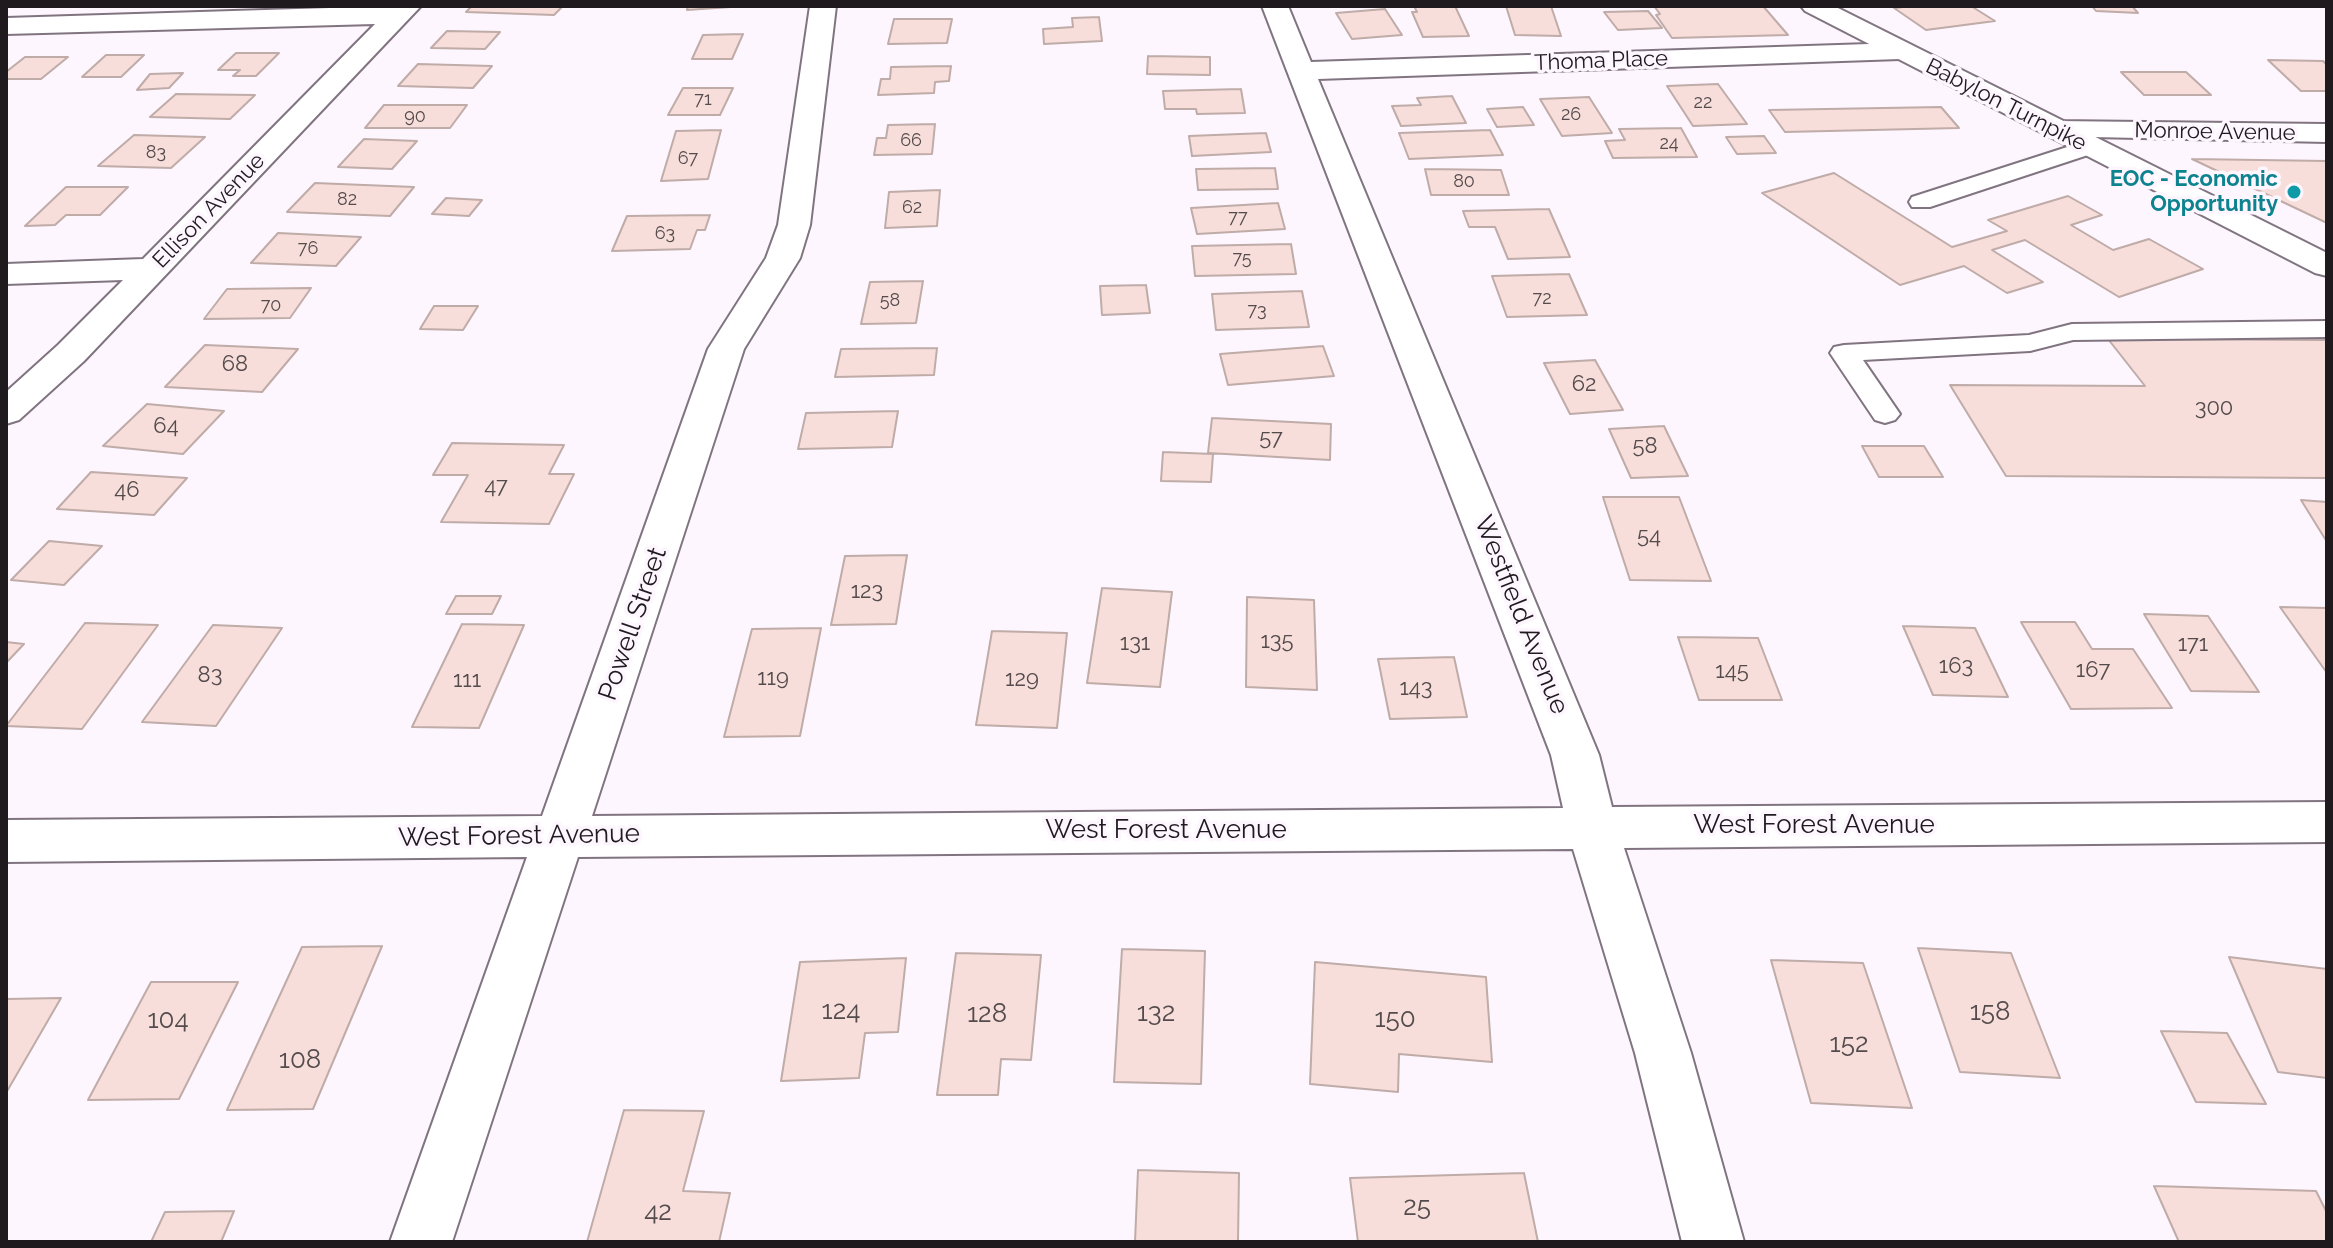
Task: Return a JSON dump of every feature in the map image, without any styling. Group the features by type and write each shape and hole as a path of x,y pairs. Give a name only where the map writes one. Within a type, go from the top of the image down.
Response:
{"street":[{"name":"Powell Street","path":"421,1242 726,349 783,258 794,225 823,6"},
{"name":"Westfield Avenue","path":"1275,6 1531,637 1575,755 1592,827 1663,1053 1713,1242"},
{"name":"Babylon Turnpike","path":"1814,6 2327,266"},
{"path":"6,26 403,11"},
{"name":"Ellison Avenue","path":"6,412 71,353 403,11"},
{"name":"Thoma Place","path":"1301,71 1900,51"},
{"name":"Monroe Avenue","path":"2055,130 2327,133"},
{"path":"6,274 153,269"},
{"name":"West Forest Avenue","path":"6,841 2327,822"}],"lane":[{"path":"1921,202 2089,147"},
{"path":"1885,414 1844,353 2030,343 2072,332 2327,329"}],"building":[{"path":"472,6 563,6 554,15 466,12"},
{"path":"688,6 746,6 687,10"},
{"path":"1414,6 1455,6 1469,36 1423,37 1412,12 1417,12"},
{"path":"1506,6 1551,6 1561,36 1515,35"},
{"path":"1654,6 1763,6 1788,35 1672,38 1656,15 1660,14"},
{"path":"1971,6 1995,21 1926,30 1894,8"},
{"path":"2092,6 2132,6 2138,13 2096,11"},
{"path":"1385,9 1402,35 1352,39 1336,13"},
{"path":"1648,11 1662,28 1618,30 1604,12"},
{"path":"1099,17 1102,41 1044,44 1043,29 1073,27 1072,18"},
{"path":"894,19 952,19 947,43 888,44"},
{"path":"447,31 500,32 485,49 431,48"},
{"path":"743,34 732,59 692,59 703,35"},
{"path":"236,53 279,53 256,76 233,76 240,70 218,70"},
{"path":"106,55 144,55 121,77 82,77"},
{"path":"1148,56 1210,57 1210,75 1147,74"},
{"path":"25,57 68,57 41,79 6,79 6,72"},
{"path":"2268,60 2323,61 2327,65 2327,91 2301,91"},
{"path":"418,64 492,66 473,88 398,86"},
{"path":"951,66 949,81 935,82 934,93 878,95 881,79 890,79 891,67"},
{"path":"2121,72 2186,72 2211,95 2144,95"},
{"path":"183,73 169,88 137,90 150,74"},
{"path":"1718,84 1747,124 1693,126 1667,86"},
{"path":"683,88 733,88 720,115 668,115"},
{"path":"1241,89 1245,113 1197,114 1196,109 1165,109 1163,91"},
{"path":"176,94 255,95 230,119 150,117"},
{"path":"1452,96 1466,123 1401,126 1392,106 1421,105 1417,98"},
{"path":"1589,97 1612,133 1562,136 1540,99"},
{"path":"384,105 467,105 450,128 365,128"},
{"path":"1523,107 1534,125 1497,127 1487,109"},
{"path":"1941,107 1959,128 1785,132 1769,110"},
{"path":"935,124 932,154 874,155 877,138 886,138 888,125"},
{"path":"1681,128 1697,157 1613,158 1605,141 1625,140 1619,129"},
{"path":"721,130 708,179 661,181 676,131"},
{"path":"1490,130 1503,155 1409,159 1399,133"},
{"path":"1266,133 1271,152 1192,156 1189,136"},
{"path":"134,135 205,137 171,168 98,166"},
{"path":"1764,136 1776,153 1737,154 1726,137"},
{"path":"364,139 417,141 392,169 338,167"},
{"name":"EOC - Economic Opportunity","path":"2192,159 2327,161 2327,223"},
{"path":"1275,168 1278,189 1198,190 1196,169"},
{"path":"1425,169 1501,170 1509,195 1431,195"},
{"path":"1834,173 1952,247 2007,231 1988,220 2068,196 2102,215 2071,225 2113,250 2149,239 2203,269 2119,297 2025,240 1992,250 2043,282 2007,293 1964,266 1900,285 1762,193"},
{"path":"315,183 414,187 390,216 287,212"},
{"path":"66,187 128,187 100,215 66,215 55,225 25,226"},
{"path":"940,190 937,226 885,228 889,192"},
{"path":"446,198 482,200 469,216 432,214"},
{"path":"1278,203 1285,229 1197,234 1191,208"},
{"path":"1549,209 1570,257 1508,259 1495,227 1469,227 1463,211"},
{"path":"710,215 705,230 697,230 690,249 612,251 627,216"},
{"path":"278,233 361,237 336,266 251,263"},
{"path":"1291,244 1296,274 1195,276 1192,246"},
{"path":"1569,274 1587,315 1507,317 1492,276"},
{"path":"923,281 916,323 861,324 870,282"},
{"path":"1146,285 1150,313 1102,315 1100,286"},
{"path":"311,288 290,318 204,319 227,289"},
{"path":"1302,291 1309,327 1216,330 1212,294"},
{"path":"434,306 478,306 463,330 420,329"},
{"path":"2108,339 2327,340 2327,478 2006,476 1950,385 2145,386"},
{"path":"205,345 298,349 262,392 165,387"},
{"path":"1323,346 1334,376 1228,385 1220,354"},
{"path":"937,348 934,375 835,377 841,349"},
{"path":"1595,360 1623,410 1570,414 1544,363"},
{"path":"147,404 224,411 183,454 103,446"},
{"path":"898,411 892,447 798,449 806,413"},
{"path":"1212,418 1331,424 1330,460 1208,453"},
{"path":"1664,426 1688,476 1631,478 1609,429"},
{"path":"452,443 564,445 549,474 574,474 549,524 441,522 468,475 433,475"},
{"path":"1862,446 1924,446 1943,477 1879,477"},
{"path":"1163,452 1213,454 1211,482 1161,481"},
{"path":"91,472 187,478 154,515 57,509"},
{"path":"1603,497 1679,497 1711,581 1630,580"},
{"path":"2301,500 2327,502 2327,542"},
{"path":"49,541 102,546 64,585 11,580"},
{"path":"907,555 896,624 831,625 845,556"},
{"path":"1102,588 1172,592 1160,687 1087,683"},
{"path":"456,596 501,596 492,614 446,614"},
{"path":"1247,597 1314,600 1317,690 1246,687"},
{"path":"2280,607 2327,608 2327,673"},
{"path":"2144,614 2208,616 2259,692 2191,691"},
{"path":"2021,622 2075,622 2092,649 2133,649 2172,708 2071,709"},
{"path":"85,623 158,625 82,729 6,726"},
{"path":"462,624 524,625 479,728 412,727"},
{"path":"213,625 282,628 216,726 142,722"},
{"path":"1903,626 1975,628 2008,697 1933,695"},
{"path":"821,628 800,736 724,737 752,629"},
{"path":"992,631 1067,633 1057,728 976,725"},
{"path":"1678,637 1758,638 1782,700 1699,700"},
{"path":"6,642 24,644 6,663"},
{"path":"1454,657 1467,717 1390,719 1378,659"},
{"path":"382,946 313,1109 227,1110 302,947"},
{"path":"1918,948 2011,953 2060,1078 1960,1072"},
{"path":"1122,949 1205,951 1201,1084 1114,1082"},
{"path":"956,953 1041,955 1031,1060 1001,1059 998,1095 937,1095"},
{"path":"2229,957 2327,969 2327,1078 2278,1072"},
{"path":"906,958 898,1032 865,1033 859,1078 781,1081 800,962"},
{"path":"1771,960 1863,963 1912,1108 1811,1103"},
{"path":"1315,962 1486,977 1492,1062 1399,1054 1398,1092 1310,1084"},
{"path":"151,982 238,982 179,1099 88,1100"},
{"path":"61,998 6,1093 6,999"},
{"path":"2161,1031 2227,1033 2266,1104 2196,1102"},
{"path":"624,1110 704,1111 683,1191 730,1193 719,1242 587,1242"},
{"path":"1138,1170 1239,1173 1238,1242 1135,1242"},
{"path":"1524,1173 1538,1242 1358,1242 1350,1178"},
{"path":"2154,1186 2316,1191 2327,1213 2327,1242 2179,1242"},
{"path":"234,1211 221,1242 151,1242 165,1212"}],"place":[{"name":"EOC - Economic Opportunity","path":"2294,192"}]}
